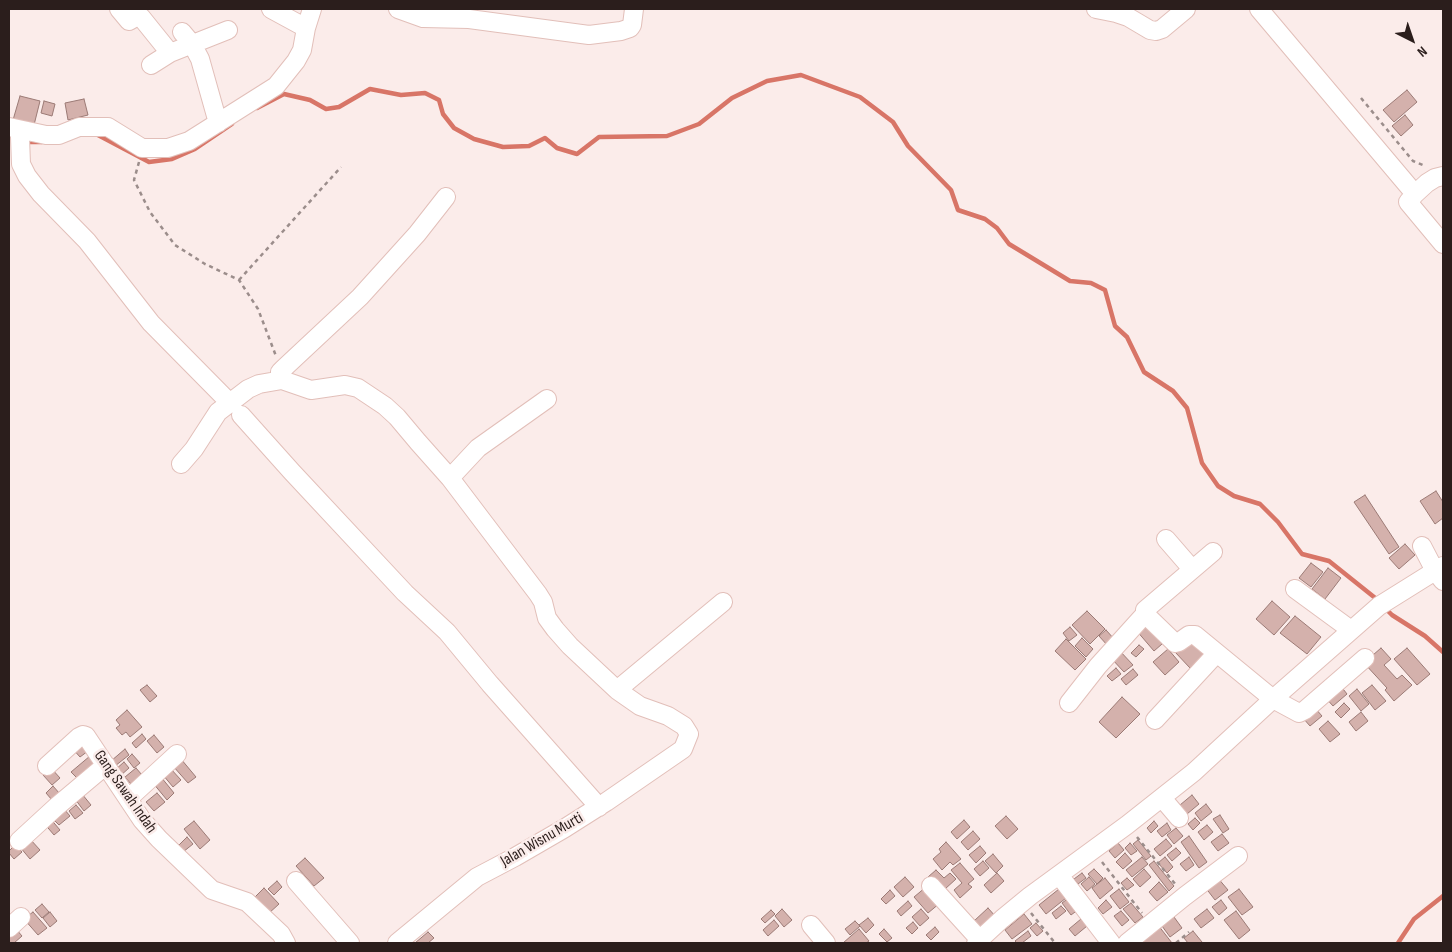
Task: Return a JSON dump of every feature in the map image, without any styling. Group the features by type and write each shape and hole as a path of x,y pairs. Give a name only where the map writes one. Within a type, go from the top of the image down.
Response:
{"street":[{"path":"119,9 129,21 136,17 141,17 170,53"},
{"path":"271,9 306,28"},
{"path":"312,9 302,50 296,61 276,86 189,141 168,148 142,148 108,127 79,126 59,135 18,134 22,166 41,194 87,241 151,323 235,408 405,593 447,632 490,684 599,806"},
{"path":"398,9 423,18 469,20 589,35 630,28 634,9"},
{"path":"1096,9 1128,17 1150,30 1156,31 1162,29 1186,9"},
{"path":"1259,9 1415,194"},
{"path":"151,65 170,53 187,38 228,30"},
{"path":"187,38 205,74 218,123"},
{"path":"1439,177 1415,194 1409,200 1409,204 1443,244"},
{"path":"181,464 194,449 218,412 235,408 248,389 281,376 372,284 417,234 446,197"},
{"path":"281,376 311,390 345,385 358,388 397,417 450,478 538,594 543,602 547,618 554,629 617,690 723,602"},
{"path":"450,478 478,448 547,399"},
{"path":"1166,539 1192,569"},
{"path":"931,886 978,942 1022,902 1127,826 1194,772 1273,699 1379,606 1394,596 1441,572 1422,546"},
{"path":"1069,703 1098,666 1145,614 1145,610 1213,552"},
{"path":"1295,589 1351,630"},
{"path":"1145,614 1175,642 1179,642 1193,634 1273,699 1299,713 1305,710 1365,658"},
{"path":"1155,720 1216,654"},
{"name":"Jalan Wisnu Murti","path":"397,943 478,877 515,858 599,806 680,752 686,745 689,734 687,729 674,718 640,706 617,690"},
{"name":"Gang Sawah Indah","path":"47,766 79,738 86,736 142,820 159,839 210,888 244,900 281,934 286,943"},
{"path":"128,799 177,754"},
{"path":"19,841 106,765"},
{"path":"1162,798 1178,818"},
{"path":"1127,943 1238,856"},
{"path":"1059,875 1111,943"},
{"path":"296,881 350,943"},
{"path":"810,925 826,943"}],"path":[{"path":"1361,98 1413,161 1426,166 1439,177"},
{"path":"138,166 134,180 150,212 175,245 205,264 240,280 258,309 281,376"},
{"path":"240,280 341,167"},
{"path":"1127,826 1185,896"},
{"path":"1093,851 1150,924"},
{"path":"1022,902 1055,943"},
{"path":"1176,943 1190,932"}],"building":[{"path":"1407,90 1417,102 1394,122 1383,110"},
{"path":"20,96 40,101 34,125 13,120"},
{"path":"84,99 88,115 68,120 65,103"},
{"path":"44,101 55,104 52,116 41,113"},
{"path":"1405,115 1413,125 1401,136 1392,126"},
{"path":"1436,491 1443,502 1443,518 1435,524 1420,501"},
{"path":"1365,495 1399,547 1389,554 1354,502"},
{"path":"1405,544 1415,555 1399,569 1389,558"},
{"path":"1311,563 1323,572 1311,587 1299,578"},
{"path":"1328,568 1341,578 1325,599 1312,589"},
{"path":"1272,601 1290,617 1274,635 1256,619"},
{"path":"1087,611 1105,629 1090,644 1072,625"},
{"path":"1295,616 1321,637 1307,654 1280,633"},
{"path":"1145,622 1162,644 1154,651 1136,630"},
{"path":"1070,627 1077,635 1069,641 1063,633"},
{"path":"1106,630 1115,640 1108,646 1099,636"},
{"path":"1082,638 1093,649 1086,657 1075,646"},
{"path":"1190,638 1205,653 1190,668 1175,652"},
{"path":"1066,639 1086,659 1075,670 1055,651"},
{"path":"1139,645 1144,649 1136,657 1131,653"},
{"path":"1381,648 1391,659 1384,665 1397,679 1402,675 1412,685 1394,701 1385,690 1387,688 1364,663"},
{"path":"1407,648 1430,674 1417,685 1394,659"},
{"path":"1168,649 1179,662 1165,675 1153,662"},
{"path":"1119,650 1133,665 1124,672 1111,658"},
{"path":"1116,668 1121,674 1112,681 1107,676"},
{"path":"1133,669 1138,675 1126,685 1121,679"},
{"path":"147,685 157,696 150,702 140,690"},
{"path":"1340,685 1347,694 1333,706 1325,697"},
{"path":"1372,685 1386,701 1375,710 1362,693"},
{"path":"1357,689 1369,704 1361,711 1349,696"},
{"path":"1122,697 1140,714 1116,738 1099,722"},
{"path":"1344,703 1350,709 1341,718 1335,712"},
{"path":"1315,708 1322,716 1310,726 1303,718"},
{"path":"127,710 142,727 130,737 126,732 122,735 116,728 120,725 116,720"},
{"path":"1361,712 1368,721 1356,731 1349,722"},
{"path":"1328,721 1340,734 1330,742 1319,729"},
{"path":"142,734 146,739 136,748 132,743"},
{"path":"154,735 164,747 157,753 147,741"},
{"path":"80,741 88,751 80,757 72,748"},
{"path":"125,749 129,755 115,766 111,761"},
{"path":"132,754 140,763 134,768 127,759"},
{"path":"90,756 95,763 77,778 71,772"},
{"path":"181,759 196,777 188,783 173,766"},
{"path":"124,762 129,768 120,776 115,770"},
{"path":"51,768 60,778 52,785 43,775"},
{"path":"136,768 142,775 131,784 125,777"},
{"path":"170,768 181,780 173,787 163,775"},
{"path":"161,777 174,793 167,800 153,783"},
{"path":"53,786 60,794 52,800 46,793"},
{"path":"157,793 165,802 154,811 146,802"},
{"path":"82,794 91,805 84,811 75,799"},
{"path":"1192,795 1199,804 1187,814 1180,805"},
{"path":"1206,804 1212,812 1201,821 1195,813"},
{"path":"76,805 83,813 75,819 69,811"},
{"path":"64,809 70,816 59,825 53,819"},
{"path":"1220,815 1229,829 1223,833 1213,819"},
{"path":"1006,816 1018,829 1007,839 995,826"},
{"path":"49,817 60,830 54,835 43,822"},
{"path":"1195,818 1200,823 1193,830 1188,824"},
{"path":"964,820 970,827 957,839 951,832"},
{"path":"194,821 210,840 200,849 184,829"},
{"path":"1154,821 1158,826 1151,833 1147,828"},
{"path":"1167,823 1171,830 1162,837 1157,831"},
{"path":"1207,825 1213,832 1204,840 1198,832"},
{"path":"1176,828 1183,836 1174,844 1167,835"},
{"path":"973,831 980,839 968,850 961,842"},
{"path":"1222,834 1229,843 1218,851 1211,842"},
{"path":"1189,836 1207,862 1199,868 1181,842"},
{"path":"187,837 193,844 183,852 178,846"},
{"path":"30,839 40,850 30,859 20,847"},
{"path":"1166,839 1172,846 1160,856 1154,849"},
{"path":"1138,840 1151,856 1146,860 1133,844"},
{"path":"946,842 961,859 953,865 950,862 942,870 933,859 941,852 939,849"},
{"path":"1118,843 1124,850 1115,858 1109,851"},
{"path":"1130,843 1137,851 1131,855 1125,848"},
{"path":"15,845 22,852 14,859 9,851"},
{"path":"980,846 986,853 976,863 969,855"},
{"path":"1176,848 1181,853 1172,861 1167,855"},
{"path":"1125,853 1132,861 1123,869 1116,862"},
{"path":"993,854 1003,866 996,873 985,861"},
{"path":"1142,857 1148,864 1132,877 1126,870"},
{"path":"1165,857 1173,867 1167,873 1158,863"},
{"path":"1189,857 1194,865 1186,871 1180,864"},
{"path":"305,858 324,878 314,886 296,866"},
{"path":"983,861 989,868 980,876 974,869"},
{"path":"1154,861 1174,886 1169,891 1149,865"},
{"path":"960,863 974,879 968,884 972,887 960,898 954,890 962,883 951,870"},
{"path":"1094,869 1103,878 1097,884 1088,874"},
{"path":"1144,869 1151,877 1140,887 1133,879"},
{"path":"936,870 944,878 950,873 956,879 945,889 940,889 928,877"},
{"path":"997,873 1004,881 991,893 984,885"},
{"path":"1082,873 1086,878 1078,884 1074,879"},
{"path":"905,877 914,887 903,897 894,887"},
{"path":"1089,877 1095,884 1087,891 1081,884"},
{"path":"1217,877 1228,890 1215,900 1205,887"},
{"path":"1105,878 1113,888 1100,899 1092,888"},
{"path":"1127,878 1134,885 1127,890 1121,883"},
{"path":"277,881 282,887 274,895 268,889"},
{"path":"1159,882 1168,892 1157,901 1149,892"},
{"path":"926,887 940,903 928,913 914,897"},
{"path":"264,888 279,904 268,914 254,898"},
{"path":"1059,889 1066,898 1046,914 1039,905"},
{"path":"1119,889 1129,902 1120,909 1110,896"},
{"path":"1239,889 1253,907 1242,915 1228,897"},
{"path":"890,890 895,896 886,904 881,899"},
{"path":"1070,897 1079,909 1071,915 1062,903"},
{"path":"1106,900 1112,907 1103,914 1098,908"},
{"path":"1221,900 1227,908 1219,915 1212,907"},
{"path":"908,901 912,906 901,916 897,911"},
{"path":"1131,903 1143,917 1135,923 1123,909"},
{"path":"42,904 49,912 42,918 35,910"},
{"path":"1061,906 1066,911 1056,919 1052,913"},
{"path":"988,908 996,917 982,930 974,921"},
{"path":"782,909 792,920 784,927 775,916"},
{"path":"921,909 929,918 920,926 912,917"},
{"path":"1207,909 1214,918 1201,928 1194,919"},
{"path":"771,910 775,914 765,923 761,919"},
{"path":"1121,911 1129,920 1122,926 1114,916"},
{"path":"1236,911 1250,930 1239,939 1224,920"},
{"path":"33,912 47,928 38,935 24,919"},
{"path":"50,912 57,921 50,927 43,918"},
{"path":"1024,914 1032,924 1012,939 1005,930"},
{"path":"1174,917 1182,928 1170,937 1162,926"},
{"path":"868,918 874,925 866,933 859,925"},
{"path":"1081,919 1087,926 1075,936 1069,929"},
{"path":"774,920 779,926 768,936 763,930"},
{"path":"855,921 860,926 850,935 845,929"},
{"path":"913,922 918,928 912,934 906,928"},
{"path":"1036,923 1043,931 1037,936 1030,928"},
{"path":"1158,925 1172,943 1141,943 1139,940"},
{"path":"935,927 939,932 931,940 926,935"},
{"path":"16,929 22,936 14,943 9,943 9,935"},
{"path":"859,929 869,941 866,943 843,943"},
{"path":"884,929 892,938 887,942 879,934"},
{"path":"1028,931 1031,936 1022,943 1015,941"},
{"path":"1193,931 1201,943 1188,943 1184,938"},
{"path":"428,932 434,938 428,943 415,943"}],"waterway":[{"path":"257,108 284,94 310,100 326,109 339,107 370,89 401,95 425,93 439,100 443,114 454,128 474,139 503,147 529,146 545,138 557,148 577,154 599,137 667,136 699,124 732,98 767,81 801,75 860,97 893,122 908,146 951,190 958,210 985,219 997,228 1009,244 1070,281 1091,283 1105,290 1115,326 1127,337 1144,372 1173,391 1187,408 1202,463 1218,486 1234,496 1260,504 1278,522 1302,554 1329,561 1379,601"},
{"path":"96,134 149,162 172,159 195,149 232,124"},
{"path":"25,142 42,142"},
{"path":"1384,607 1392,615 1425,636 1443,652"},
{"path":"1398,943 1414,919 1443,896"}]}
